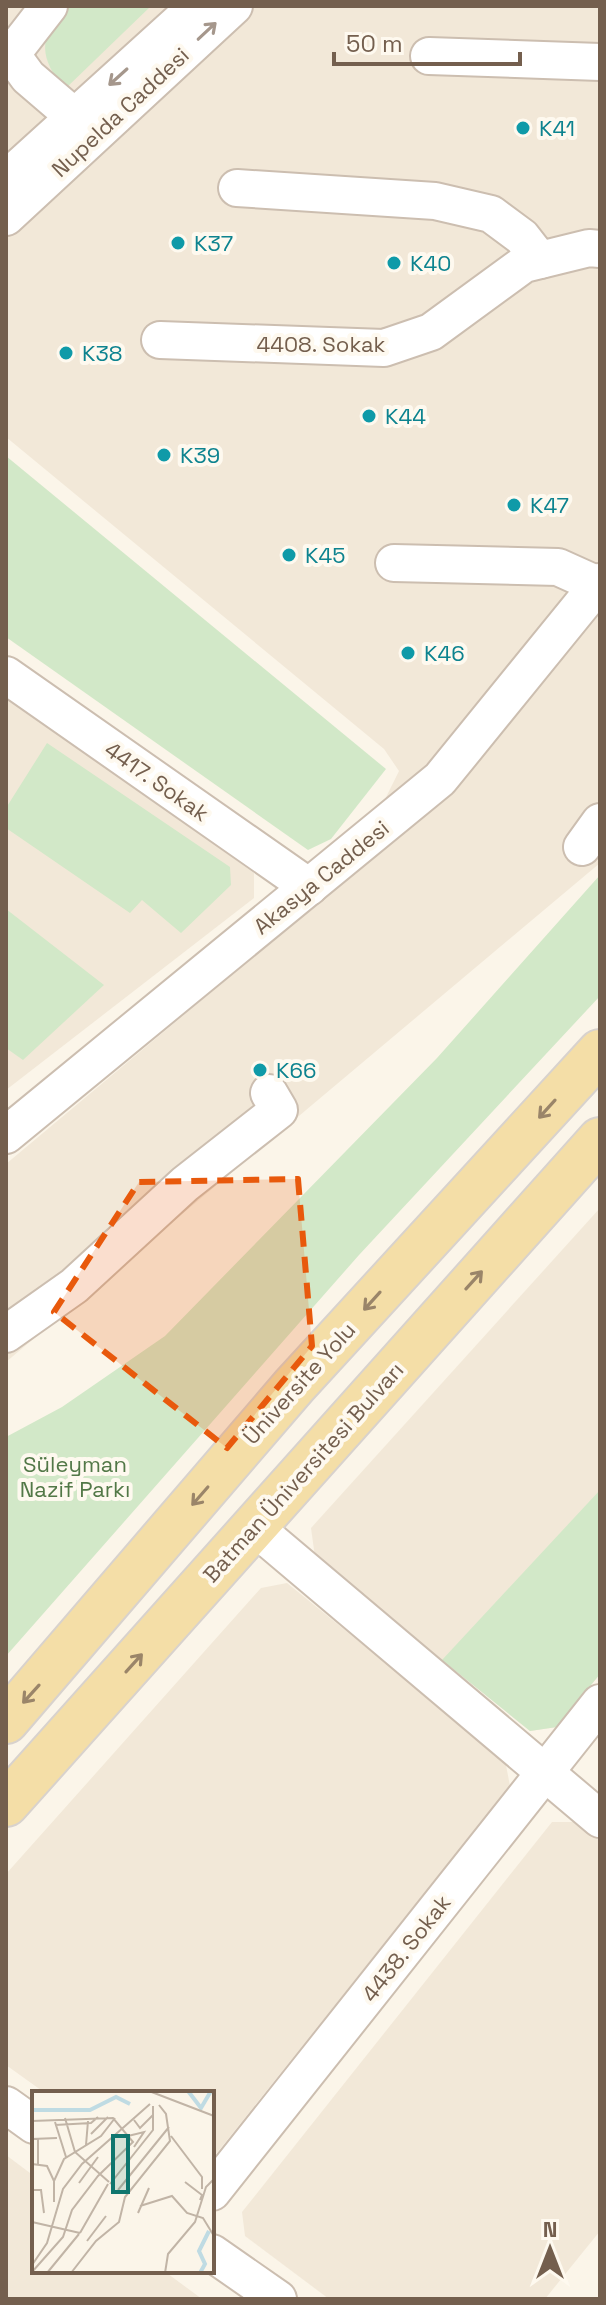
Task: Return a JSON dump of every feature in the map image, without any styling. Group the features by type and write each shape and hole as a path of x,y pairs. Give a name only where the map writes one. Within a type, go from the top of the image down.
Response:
{"main road":[{"name":"Üniversite Yolu","path":"6,1721 294,1386 600,1052"},
{"name":"Batman Üniversitesi Bulvarı","path":"6,1804 600,1140"}],"street":[{"path":"49,6 13,68 85,126"},
{"name":"Nupelda Caddesi","path":"6,217 85,126 197,6"},
{"name":"Nupelda Caddesi","path":"6,179 85,126 234,6"},
{"path":"429,56 600,62"},
{"path":"237,188 435,201 491,214 522,237 540,260"},
{"name":"4408. Sokak","path":"160,340 384,348 431,332 524,264 589,248 600,249"},
{"path":"394,563 558,567 599,584"},
{"name":"Akasya Caddesi","path":"6,1135 440,779 599,584"},
{"name":"4417. Sokak","path":"6,675 309,887"},
{"path":"6,1334 74,1286 185,1184 279,1110 269,1093"},
{"path":"253,1526 600,1819"},
{"name":"4438. Sokak","path":"214,2189 600,1703"},
{"path":"6,2105 32,2124"},
{"path":"214,2254 278,2299"}],"highlighted area":[{"path":"298,1179 312,1346 227,1448 54,1312 139,1182"}],"shaded area":[{"path":"6,6 600,6 600,863 6,1362 6,1164 345,880 399,771 384,749 6,437"},
{"path":"6,695 254,873 254,898 6,1090"},
{"path":"600,1208 600,1674 557,1727 530,1731 315,1557 311,1528"},
{"path":"287,1583 505,1760 510,1786 214,2156 214,2091 42,2091 6,2065 6,1874 261,1588"},
{"path":"552,1822 576,1822 600,1841 600,2231 545,2299 329,2299 245,2236 242,2212"},
{"path":"6,2155 32,2174 32,2273 167,2273 202,2299 6,2299"}],"green space":[{"path":"62,6 151,6 65,89 50,68 45,49 49,29"},
{"path":"6,456 386,769 331,839 308,850 6,637"},
{"path":"47,743 230,867 231,885 181,933 142,900 130,913 6,828 6,808"},
{"name":"Süleyman Nazif Parkı","path":"600,875 600,996 359,1255 6,1656 6,1437 62,1407 165,1336 437,1058"},
{"path":"6,909 104,985 23,1060 6,1048"},
{"path":"600,1490 600,1674 557,1727 530,1731 442,1660"}],"place":[{"name":"K41","path":"523,128"},
{"name":"K37","path":"178,243"},
{"name":"K40","path":"394,263"},
{"name":"K38","path":"66,353"},
{"name":"K44","path":"369,416"},
{"name":"K39","path":"164,455"},
{"name":"K47","path":"514,505"},
{"name":"K45","path":"289,555"},
{"name":"K46","path":"408,653"},
{"name":"K66","path":"260,1070"}]}
